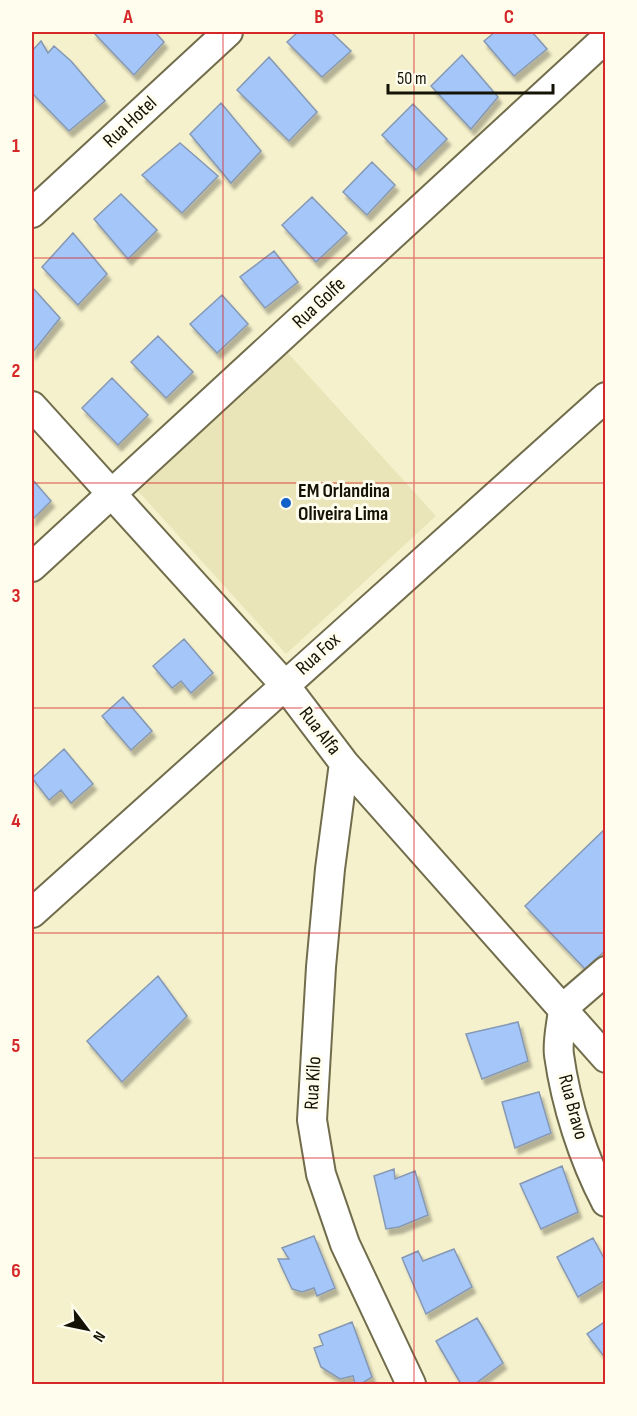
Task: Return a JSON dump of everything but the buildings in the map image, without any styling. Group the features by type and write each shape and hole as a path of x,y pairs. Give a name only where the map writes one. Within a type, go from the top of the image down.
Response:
{"street":[{"name":"Rua Hotel","path":"32,213 228,32"},
{"name":"Rua Golfe","path":"32,567 606,38"},
{"name":"Rua Fox","path":"32,913 284,684 606,397"},
{"name":"Rua Alfa","path":"32,406 284,684 344,764 606,1058"},
{"name":"Rua Kilo","path":"344,764 330,869 322,956 312,1120 321,1174 345,1245 411,1384"},
{"path":"563,1008 606,971"},
{"name":"Rua Bravo","path":"563,1008 559,1053 572,1114 593,1174 606,1202"}],"shaded area":[{"name":"EM Orlandina Oliveira Lima","path":"287,352 436,516 286,654 137,490"}],"place":[{"name":"EM Orlandina Oliveira Lima","path":"286,503"}]}
